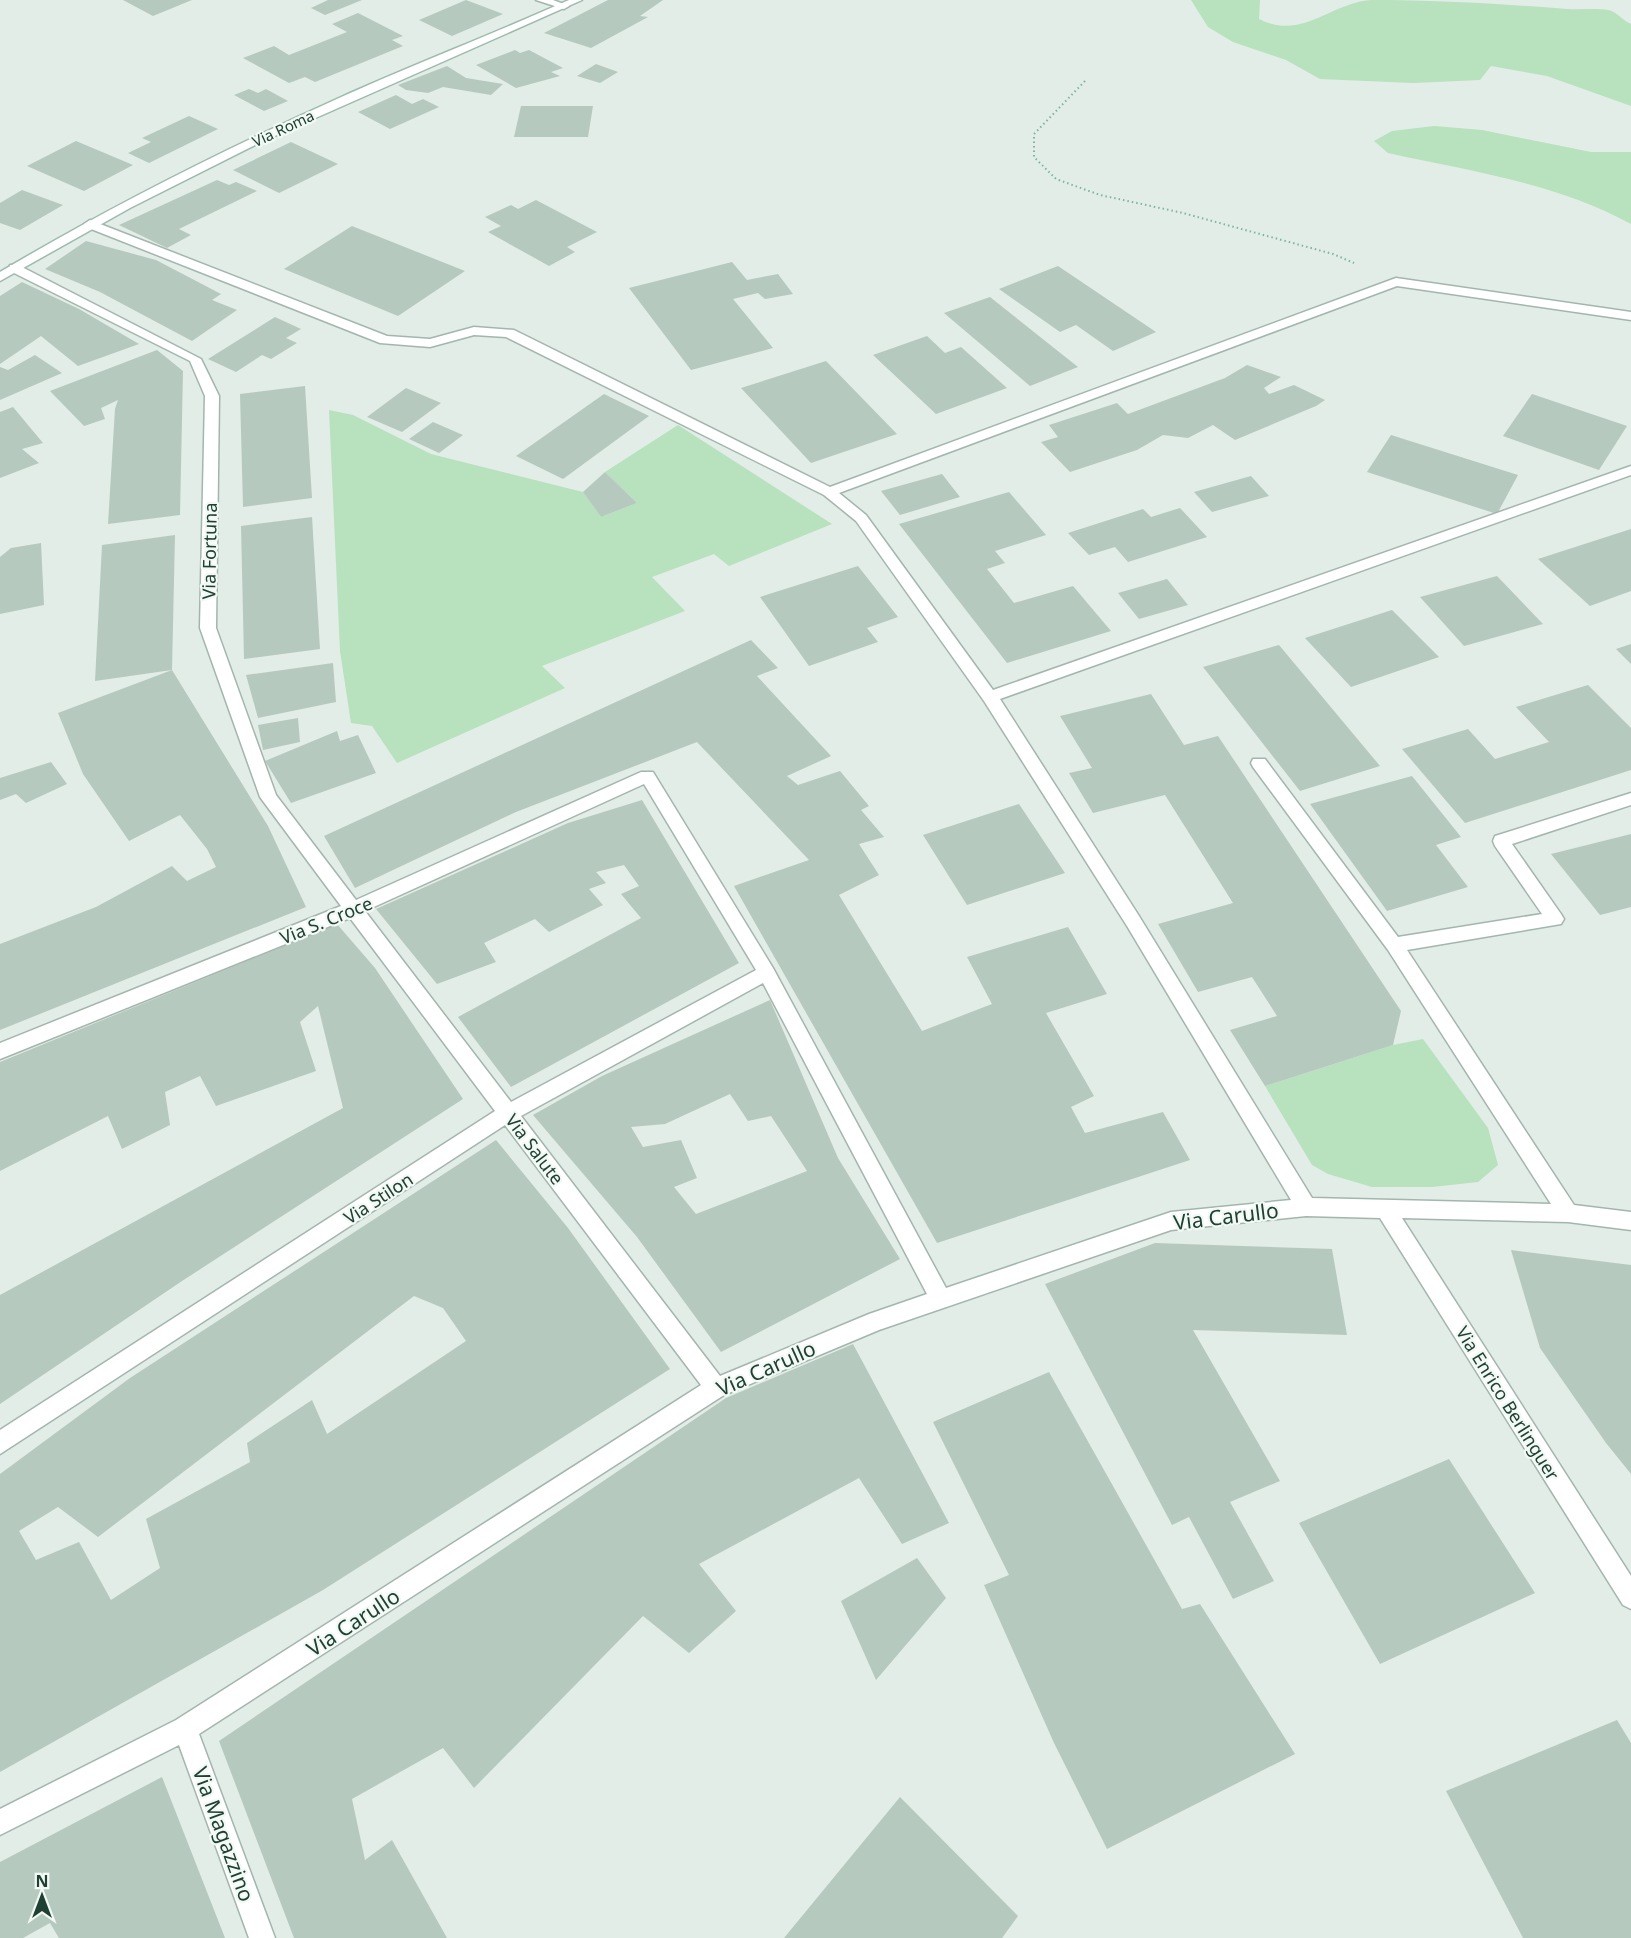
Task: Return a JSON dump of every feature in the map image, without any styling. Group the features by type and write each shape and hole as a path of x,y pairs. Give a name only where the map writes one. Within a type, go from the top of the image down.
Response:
{"street":[{"path":"541,0 564,6"},
{"name":"Via Roma","path":"0,277 90,224 229,153 345,99 577,0"},
{"path":"90,224 385,340 430,343 474,331 509,333 829,492 861,518 990,697 1133,921 1306,1207"},
{"name":"Via Fortuna","path":"14,268 195,359 212,396 208,628 268,797 353,909"},
{"path":"829,492 1396,282 1631,316"},
{"path":"990,697 1631,470"},
{"path":"1258,763 1394,945 1568,1213"},
{"name":"Via S. Croce","path":"0,1051 353,909 647,776 767,972"},
{"path":"1394,945 1555,919 1501,840 1631,799"},
{"name":"Via Salute","path":"353,909 716,1388"},
{"path":"767,972 941,1299"},
{"name":"Via Stilon","path":"0,1443 508,1113 767,972"},
{"name":"Via Carullo","path":"0,1822 185,1729 716,1388 876,1321 1171,1221 1306,1207 1568,1213 1631,1221"},
{"name":"Via Enrico Berlinguer","path":"1386,1210 1631,1597"},
{"name":"Via Magazzino","path":"185,1729 262,1938"}],"path":[{"path":"1085,81 1034,134 1034,157 1056,180 1100,195 1183,213 1333,254 1396,282"}],"green space":[{"path":"1191,0 1260,0 1259,19 1275,25 1289,26 1303,23 1357,2 1372,0 1608,10 1631,24 1631,106 1547,76 1491,66 1480,80 1413,83 1320,79 1286,60 1233,42 1208,27"},
{"path":"1434,126 1482,130 1591,152 1631,152 1631,224 1603,210 1543,188 1388,153 1374,141 1392,131"},
{"path":"329,410 353,415 431,454 583,492 601,517 637,503 605,472 678,425 832,524 729,566 714,554 652,577 685,611 542,666 565,688 397,763 372,726 351,723 340,651"},
{"path":"1423,1039 1488,1128 1498,1165 1478,1182 1432,1187 1372,1187 1328,1174 1312,1165 1265,1086 1393,1045"}],"building":[{"path":"123,0 192,0 153,16"},
{"path":"328,0 362,0 325,15 311,8"},
{"path":"466,0 503,14 452,36 419,20"},
{"path":"608,0 663,0 640,16 648,17 591,48 544,33"},
{"path":"358,13 403,36 392,40 403,46 315,82 305,77 289,83 243,58 274,46 289,55 347,32 332,24"},
{"path":"515,50 520,53 529,50 563,68 551,72 560,76 516,88 476,65"},
{"path":"596,64 618,72 600,83 577,76"},
{"path":"447,66 466,78 503,84 491,95 443,87 428,93 406,90 398,85"},
{"path":"249,89 258,93 266,89 288,101 264,111 234,95"},
{"path":"396,95 412,104 423,99 439,107 390,129 358,112"},
{"path":"521,106 593,106 588,137 514,137"},
{"path":"189,116 218,129 149,163 128,153 151,142 142,138"},
{"path":"76,141 133,165 84,191 27,166"},
{"path":"291,142 338,164 279,193 233,170"},
{"path":"217,180 229,185 236,182 257,191 179,229 191,235 167,248 119,225"},
{"path":"22,190 63,205 20,230 0,223 0,203"},
{"path":"536,200 597,232 567,247 575,252 549,266 488,232 501,226 485,217 511,205 518,209"},
{"path":"352,226 465,271 398,316 284,269"},
{"path":"86,241 156,260 221,294 212,300 237,310 192,341 100,292 45,269"},
{"path":"732,262 747,280 778,274 793,294 765,299 758,293 733,299 773,348 691,370 629,288"},
{"path":"1058,266 1156,332 1113,351 1076,325 1060,332 999,289"},
{"path":"22,282 79,309 139,344 78,366 41,336 0,364 0,296"},
{"path":"990,297 1078,367 1030,386 944,313"},
{"path":"275,317 301,329 286,338 297,343 271,359 262,355 236,372 208,359"},
{"path":"927,336 945,353 961,347 1007,388 936,414 873,355"},
{"path":"157,350 183,371 180,515 108,524 115,409 118,400 101,408 105,419 84,426 50,391"},
{"path":"35,355 62,373 0,400 0,367 8,370"},
{"path":"826,361 897,434 811,463 741,388"},
{"path":"1247,365 1281,377 1264,388 1269,394 1294,385 1325,400 1316,406 1235,440 1213,425 1188,438 1163,435 1137,450 1070,472 1041,442 1058,437 1049,425 1117,403 1128,414 1225,378"},
{"path":"305,386 312,498 243,507 240,394"},
{"path":"406,388 441,403 402,432 367,417"},
{"path":"604,394 649,416 563,479 516,456"},
{"path":"1532,394 1627,426 1599,470 1503,436"},
{"path":"13,407 43,443 22,449 39,463 0,478 0,412"},
{"path":"433,422 463,435 439,453 409,439"},
{"path":"1391,435 1518,475 1497,514 1367,472"},
{"path":"605,472 637,503 601,517 583,492"},
{"path":"942,474 960,497 900,515 881,491"},
{"path":"1251,476 1269,496 1212,512 1194,492"},
{"path":"1009,492 1046,535 995,551 1005,563 987,569 1014,603 1073,586 1111,631 1007,663 899,524"},
{"path":"1180,508 1207,537 1128,562 1115,547 1089,555 1068,533 1143,509 1151,517"},
{"path":"312,517 320,649 244,659 241,526"},
{"path":"1631,529 1631,591 1590,606 1538,559"},
{"path":"175,535 172,670 95,681 102,545"},
{"path":"41,543 44,605 0,614 0,557 11,548"},
{"path":"858,566 898,617 867,628 878,642 809,666 760,597"},
{"path":"1497,576 1543,624 1464,646 1420,597"},
{"path":"1167,579 1188,605 1139,619 1118,593"},
{"path":"1392,610 1439,657 1351,687 1305,638"},
{"path":"751,640 778,668 757,676 831,756 787,776 798,785 840,771 869,806 861,810 884,837 859,844 879,875 839,895 922,1031 992,1004 967,957 1068,927 1107,994 1046,1013 1094,1096 1071,1107 1085,1133 1163,1112 1190,1160 937,1243 734,886 809,860 697,742 516,812 355,888 324,836"},
{"path":"1631,644 1631,664 1616,649"},
{"path":"1279,645 1380,766 1300,791 1203,667"},
{"path":"333,663 336,702 258,718 246,675"},
{"path":"172,670 268,826 306,907 0,1030 0,944 96,907 172,866 187,881 216,867 207,849 180,815 129,841 83,774 58,713"},
{"path":"1588,685 1631,728 1631,770 1465,823 1402,749 1468,729 1495,759 1549,742 1516,707"},
{"path":"1151,694 1184,745 1218,736 1401,1011 1393,1045 1265,1086 1230,1030 1277,1016 1252,977 1198,992 1158,924 1233,903 1165,795 1093,813 1069,773 1092,768 1060,716"},
{"path":"298,718 300,742 263,750 258,725"},
{"path":"337,731 340,741 358,735 376,773 291,803 265,761"},
{"path":"51,762 67,784 26,803 16,794 0,800 0,778"},
{"path":"1412,776 1461,837 1436,845 1468,887 1387,911 1310,804"},
{"path":"642,800 739,963 511,1087 458,1017 641,918 621,894 639,886 624,865 596,872 606,883 589,889 603,905 549,932 535,919 484,943 496,962 437,984 376,909 568,823"},
{"path":"1019,804 1065,873 967,905 923,835"},
{"path":"1631,834 1631,907 1600,915 1551,854"},
{"path":"337,924 375,968 463,1099 182,1281 0,1404 0,1295 343,1108 318,1006 300,1022 316,1071 216,1106 200,1076 165,1092 170,1125 122,1149 108,1116 0,1171 0,1062"},
{"path":"770,1000 838,1158 900,1259 721,1352 637,1237 533,1115 602,1076","holes":["730,1094 748,1121 771,1116 807,1171 696,1214 674,1187 697,1178 681,1140 643,1147 631,1127 665,1124"]},
{"path":"496,1140 568,1228 670,1369 323,1590 0,1772 0,1474 130,1378","holes":["414,1296 443,1308 466,1341 327,1434 312,1400 247,1443 250,1462 146,1519 160,1568 111,1600 79,1542 36,1560 19,1531 58,1507 98,1537"]},
{"path":"1155,1243 1332,1249 1347,1335 1193,1330 1280,1481 1230,1502 1274,1581 1233,1599 1189,1517 1172,1525 1045,1284"},
{"path":"1511,1250 1631,1265 1631,1474 1606,1443 1540,1348"},
{"path":"853,1344 949,1523 902,1544 859,1478 699,1564 736,1611 689,1653 643,1616 474,1788 443,1748 352,1799 365,1860 392,1840 447,1938 294,1938 219,1741 726,1398"},
{"path":"1049,1372 1182,1609 1200,1604 1295,1754 1107,1849 1054,1743 984,1585 1009,1575 933,1422"},
{"path":"1449,1459 1535,1593 1380,1664 1299,1523"},
{"path":"917,1558 946,1598 876,1680 841,1601"},
{"path":"1617,1720 1631,1743 1631,1938 1523,1938 1446,1791"},
{"path":"162,1777 225,1938 59,1938 50,1923 23,1938 0,1938 0,1862"},
{"path":"900,1797 1018,1916 1002,1938 784,1938"}]}
